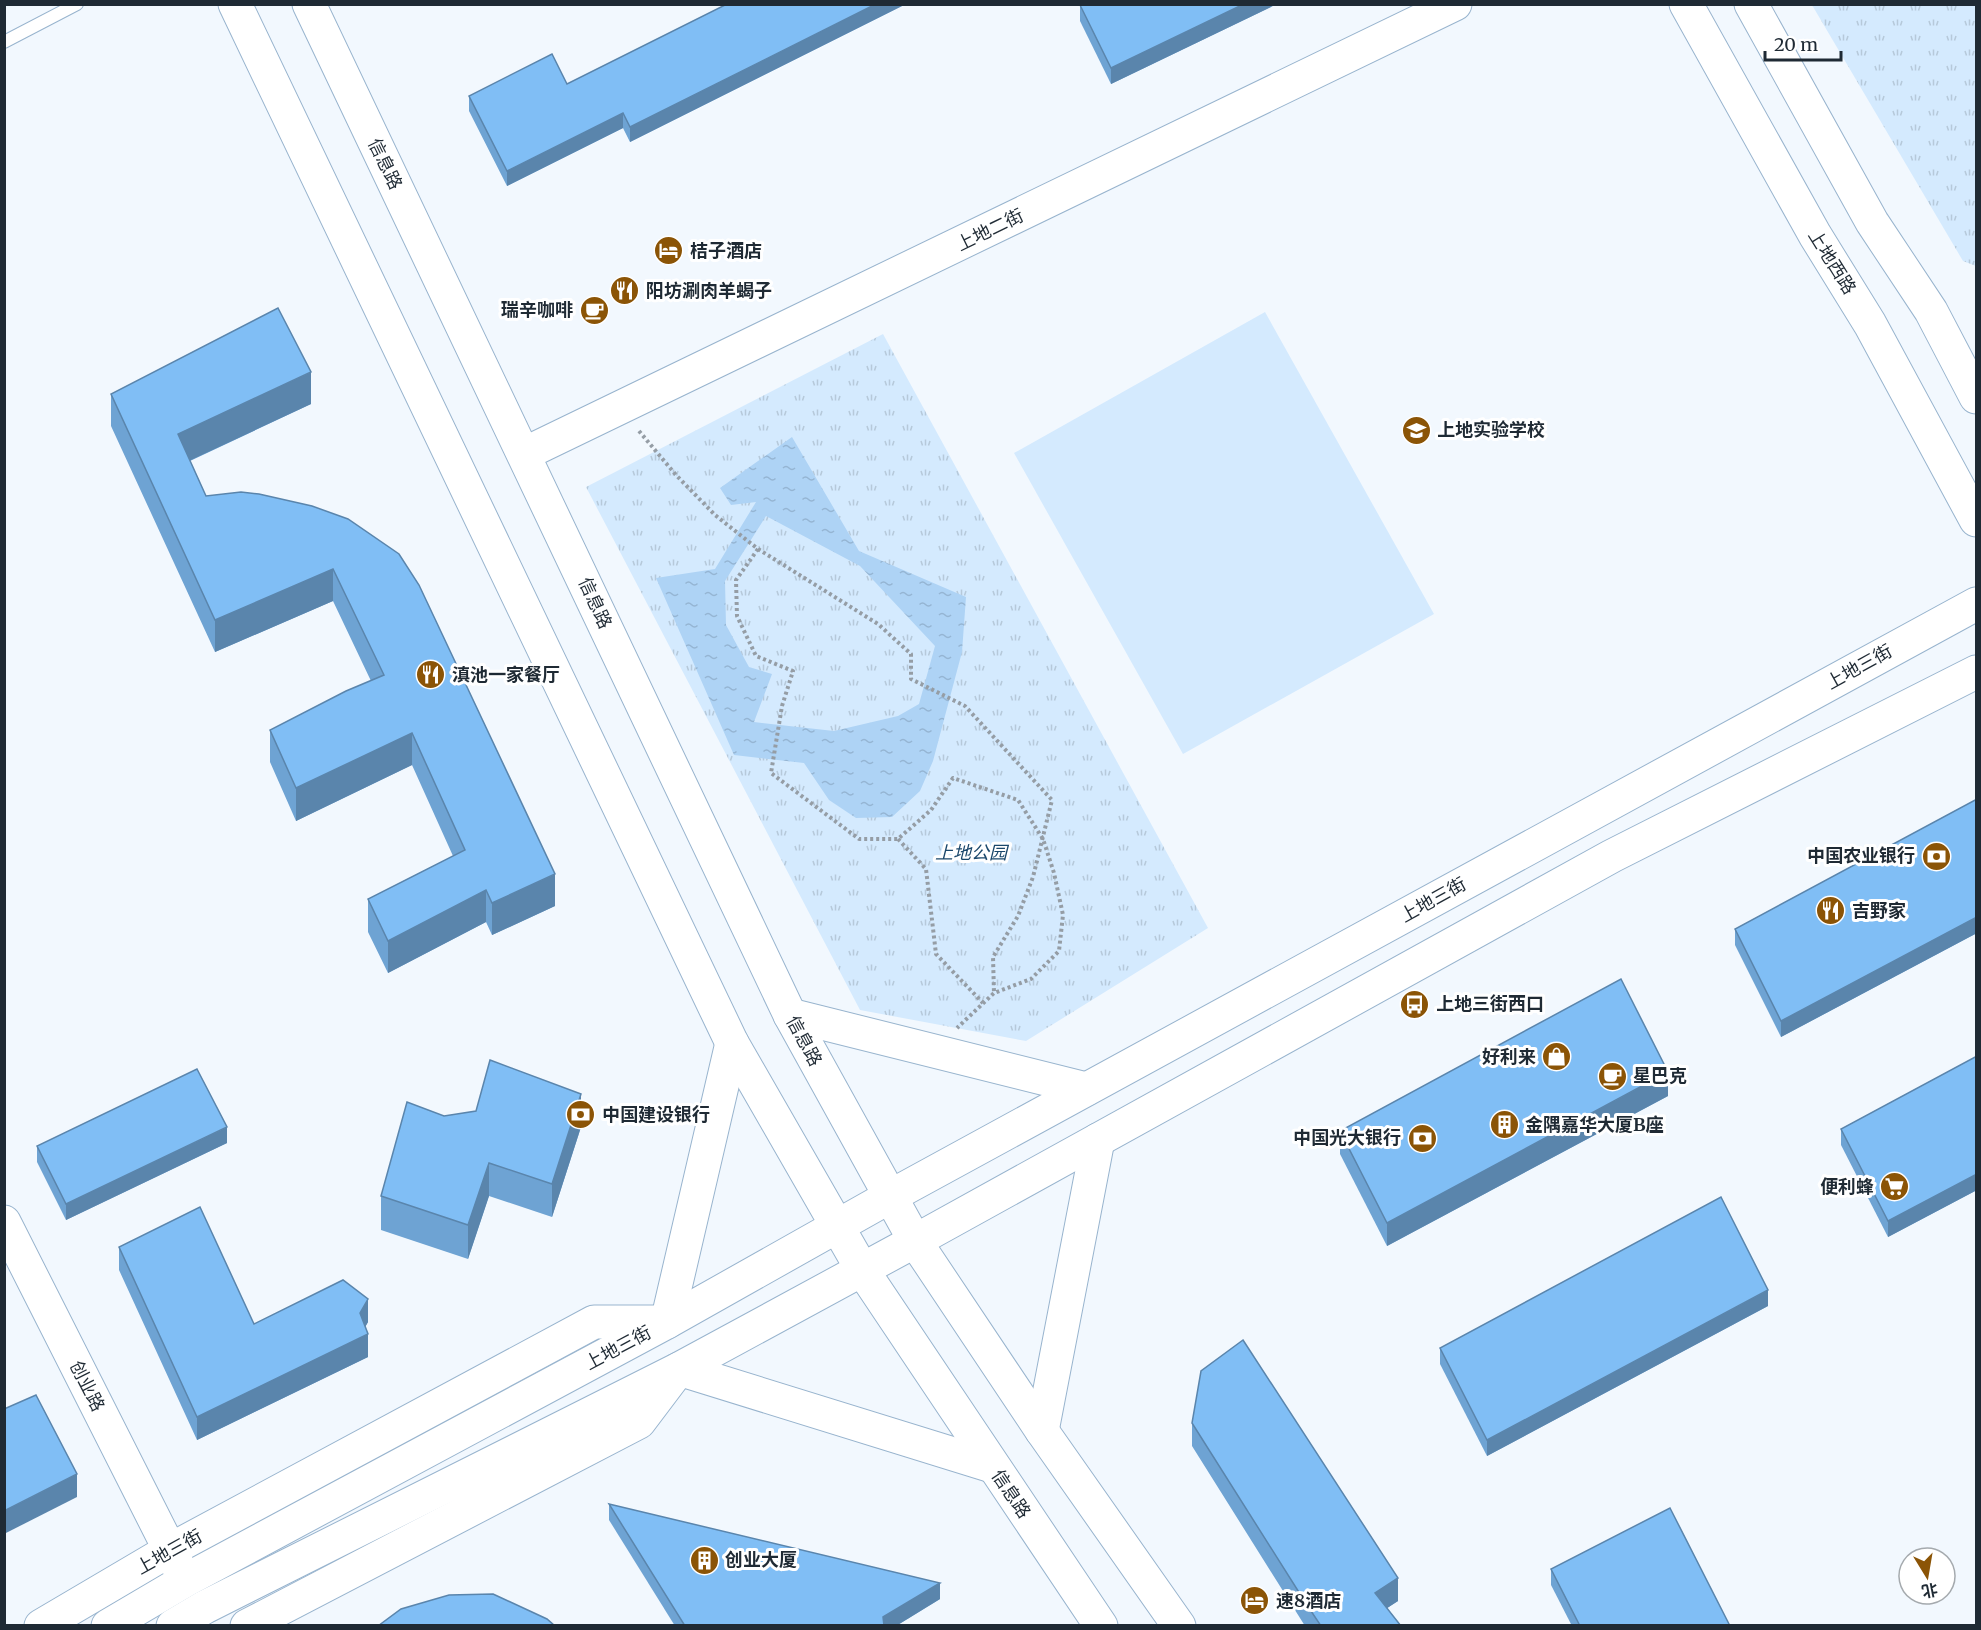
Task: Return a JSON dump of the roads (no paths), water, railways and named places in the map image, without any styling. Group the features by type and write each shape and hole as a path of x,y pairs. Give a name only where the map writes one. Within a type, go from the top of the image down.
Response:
{"main road":[{"path":"235,4 732,1043 667,1322"},
{"name":"信息路","path":"309,4 790,1016 915,1242 1042,1431"},
{"name":"上地二街","path":"524,454 1455,4"},
{"name":"上地西路","path":"1686,4 1815,235 1870,324 1977,520"},
{"path":"1751,4 1872,222 1931,310 1977,397"},
{"name":"上地三街","path":"108,1626 186,1580 667,1322 1086,1089 1977,604"},
{"path":"173,1626 211,1616 679,1369 863,1271 1612,856 1977,672"},
{"path":"790,1016 1086,1089"},
{"name":"信息路","path":"732,1043 863,1271 1101,1626"},
{"path":"1098,1140 1042,1431 1179,1626"},
{"name":"创业路","path":"4,1222 186,1580"},
{"name":"上地三街","path":"41,1626 170,1550 594,1322 667,1322"},
{"path":"679,1369 992,1466"},
{"path":"247,1626 639,1422 679,1369"}],"lane":[{"path":"4,42 77,4"}],"water":[{"path":"792,437 859,551 966,597 962,652 933,761 920,791 892,817 856,818 829,800 804,763 734,755 656,578 715,569 756,502 731,505 720,488","holes":["766,516 860,566 935,646 919,704 898,716 834,731 754,722 772,674 749,667 726,625 725,581"]}],"place":[{"name":"桔子酒店","path":"669,251"},
{"name":"阳坊涮肉羊蝎子","path":"625,291"},
{"name":"瑞辛咖啡","path":"594,310"},
{"name":"上地实验学校","path":"1416,430"},
{"name":"滇池一家餐厅","path":"431,675"},
{"name":"中国农业银行","path":"1936,856"},
{"name":"吉野家","path":"1831,911"},
{"name":"上地三街西口","path":"1415,1004"},
{"name":"好利来","path":"1557,1057"},
{"name":"星巴克","path":"1612,1076"},
{"name":"中国建设银行","path":"581,1115"},
{"name":"金隅嘉华大厦B座","path":"1504,1125"},
{"name":"中国光大银行","path":"1422,1138"},
{"name":"便利蜂","path":"1895,1187"},
{"name":"创业大厦","path":"704,1560"},
{"name":"速8酒店","path":"1255,1601"}],"park label":[{"name":"上地公园","path":"971,853"}]}
